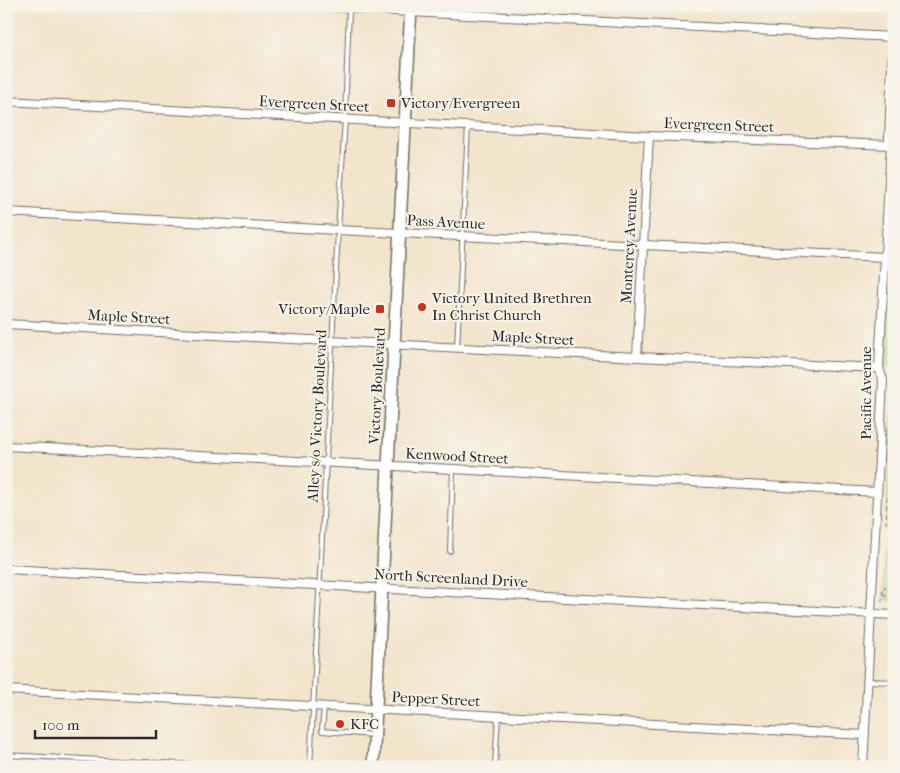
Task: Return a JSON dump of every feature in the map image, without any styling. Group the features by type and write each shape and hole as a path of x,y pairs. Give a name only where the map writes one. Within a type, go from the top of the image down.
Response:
{"main road":[{"name":"Victory Boulevard","path":"373,767 411,9"}],"street":[{"path":"324,6 411,9 893,36"},
{"name":"Pacific Avenue","path":"863,767 883,378 879,368 891,145 889,139 894,19"},
{"name":"Evergreen Street","path":"6,101 649,136 891,145"},
{"name":"Monterey Avenue","path":"637,357 649,136"},
{"name":"Pass Avenue","path":"6,212 885,257"},
{"name":"Maple Street","path":"6,324 879,368"},
{"name":"Kenwood Street","path":"6,446 453,468 877,492"},
{"name":"North Screenland Drive","path":"6,568 893,615"},
{"name":"Pepper Street","path":"6,690 865,735"}],"lane":[{"name":"Alley s/o Victory Boulevard","path":"310,767 345,119 349,7"},
{"path":"457,347 468,126"},
{"path":"450,551 453,468"},
{"path":"867,681 894,682"},
{"path":"324,707 322,731 374,735"},
{"path":"496,767 498,716"},
{"path":"6,755 237,767"}],"path":[{"path":"894,462 890,461 886,523 894,524"},
{"path":"887,505 894,500"},
{"path":"893,615 890,594 894,546"},
{"path":"882,602 883,588 892,588"},
{"path":"884,594 891,592"},
{"path":"884,594 891,600"}],"green space":[{"path":"894,183 894,367 884,366"},
{"path":"894,382 894,601 883,597"}],"place":[{"name":"Victory/Evergreen","path":"391,103"},
{"name":"Victory United Brethren In Christ Church","path":"422,307"},
{"name":"Victory/Maple","path":"380,309"},
{"name":"KFC","path":"340,724"}]}
